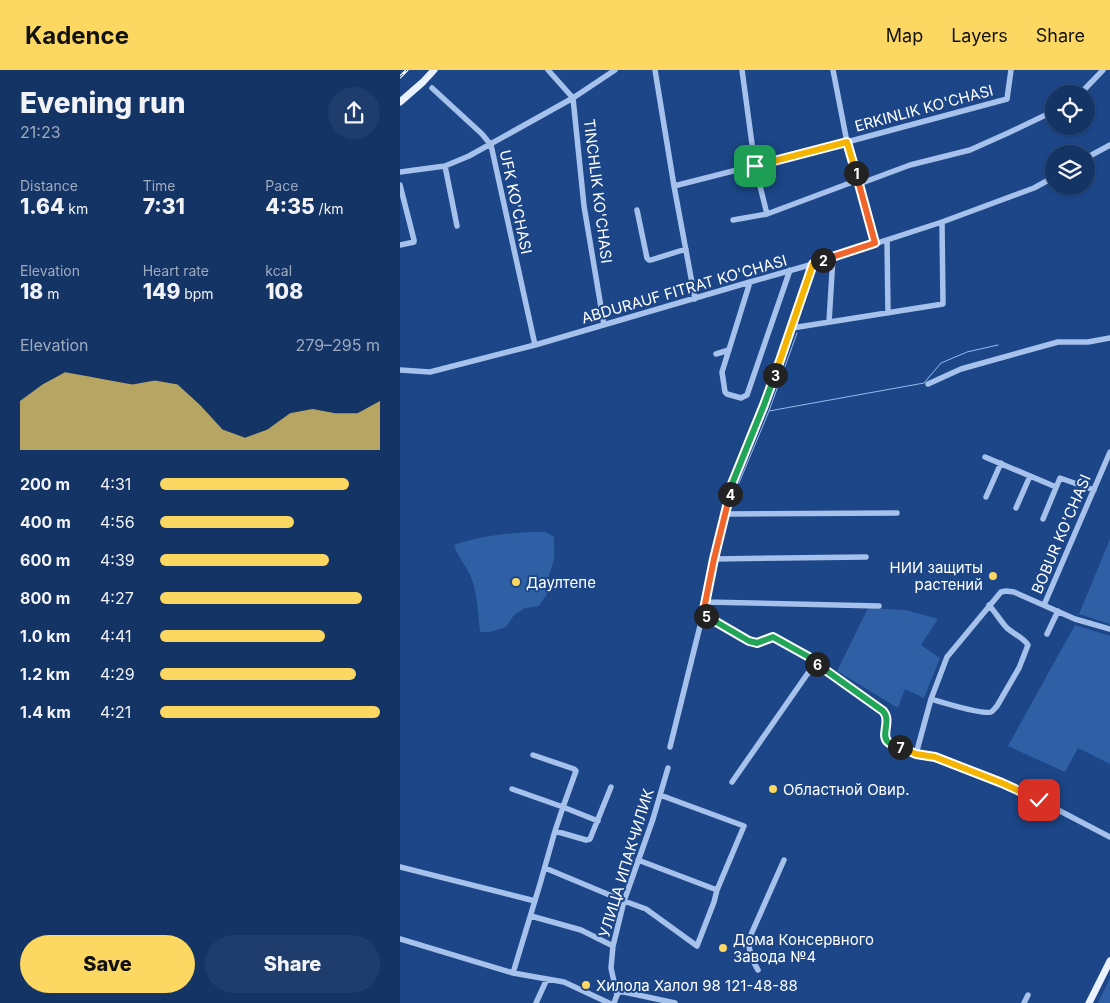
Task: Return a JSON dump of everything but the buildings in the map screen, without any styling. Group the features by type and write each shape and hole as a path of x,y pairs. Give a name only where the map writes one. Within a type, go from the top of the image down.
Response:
{"main road":[{"path":"400,101 432,70"},
{"path":"1089,1003 1110,961"}],"street":[{"path":"548,70 573,98"},
{"path":"400,172 445,166 469,156 573,98 615,70"},
{"path":"655,70 695,299"},
{"path":"742,70 755,166 767,214"},
{"path":"833,70 847,142 875,243"},
{"name":"ERKINLIK KO'CHASI","path":"674,186 1007,99 1011,70"},
{"path":"1089,85 1104,70"},
{"name":"UFK KO'CHASI","path":"432,88 482,134 491,145 534,345"},
{"name":"TINCHLIK KO'CHASI","path":"573,98 584,206 604,325"},
{"path":"733,220 767,214 910,165 970,150 1045,115"},
{"path":"1095,153 1110,145"},
{"path":"445,166 457,226"},
{"name":"ABDURAUF FITRAT KO'CHASI","path":"400,370 430,372 534,345 695,299 813,264 942,222 1034,188 1045,182"},
{"path":"400,185 414,242 400,244"},
{"path":"637,210 648,260 686,249"},
{"path":"792,328 943,304 942,222"},
{"path":"886,240 888,313"},
{"path":"829,322 833,257"},
{"path":"670,747 703,614 732,484 764,405 813,264"},
{"path":"750,282 722,372 725,392 742,398 747,395 790,270"},
{"path":"928,384 961,369 1058,342 1088,342 1110,338"},
{"path":"716,354 729,350"},
{"name":"BOBUR KO'CHASI","path":"916,754 931,699 947,657 989,605 1001,592 1006,591 1014,592 1044,605 1110,452"},
{"path":"985,456 1056,487"},
{"path":"986,498 1000,463"},
{"path":"1016,508 1030,476"},
{"path":"1043,519 1060,478 1094,490"},
{"path":"726,514 897,512"},
{"path":"714,559 866,557"},
{"path":"705,602 879,606"},
{"path":"931,699 972,710 988,712 997,706 1019,668 1028,645 1027,642 1006,627 989,605"},
{"path":"1044,605 1075,619 1110,629"},
{"path":"1048,634 1058,611"},
{"path":"703,614 749,641 757,643 773,637 809,657 887,715 885,736 888,742 916,754 935,757 1002,783 1110,837"},
{"path":"732,782 808,673 820,667"},
{"path":"513,973 555,831 576,771 533,755"},
{"name":"УЛИЦА ИПАКЧИЛИК","path":"617,995 611,968 613,946 624,901 668,768"},
{"path":"555,831 586,840 590,839 611,787"},
{"path":"512,789 598,821"},
{"path":"545,868 646,909 697,946 717,890 744,826 660,795"},
{"path":"638,860 717,890"},
{"path":"758,970 750,957 749,939 784,860"},
{"path":"400,868 535,901"},
{"path":"531,916 581,930 613,946"},
{"path":"400,938 513,973 564,982 609,1003"},
{"path":"536,1003 547,979"},
{"path":"614,1003 620,992 676,1003"},
{"path":"1024,1003 1028,994"}],"shaded area":[{"path":"546,532 554,537 554,560 547,581 549,591 539,606 525,608 514,615 506,627 490,632 480,632 474,586 454,545 474,539"},
{"path":"1110,539 1110,624 1079,614"},
{"path":"868,608 906,610 938,619 921,645 940,658 924,698 905,689 898,708 837,671"},
{"path":"1075,625 1110,636 1110,764 1078,748 1065,772 1008,746"},
{"path":"1110,978 1110,1003 1098,1003"}],"waterway":[{"path":"739,483 769,411 797,333"},
{"path":"769,411 924,383 941,363 967,352 998,345"}],"railway":[{"path":"400,77 407,70"}],"place":[{"name":"НИИ защиты растений","path":"993,576"},
{"name":"Даултепе","path":"516,582"},
{"name":"Областной Овир.","path":"773,789"},
{"name":"Дома Консервного Завода №4","path":"723,948"},
{"name":"Хилола Халол 98 121-48-88","path":"586,985"}],"route":[{"path":"755,166 847,142 875,243 813,264 764,405 732,484 703,614 749,641 757,643 773,637 809,657 887,715 885,738 888,742 916,754 935,757 1002,783 1039,800"}]}
